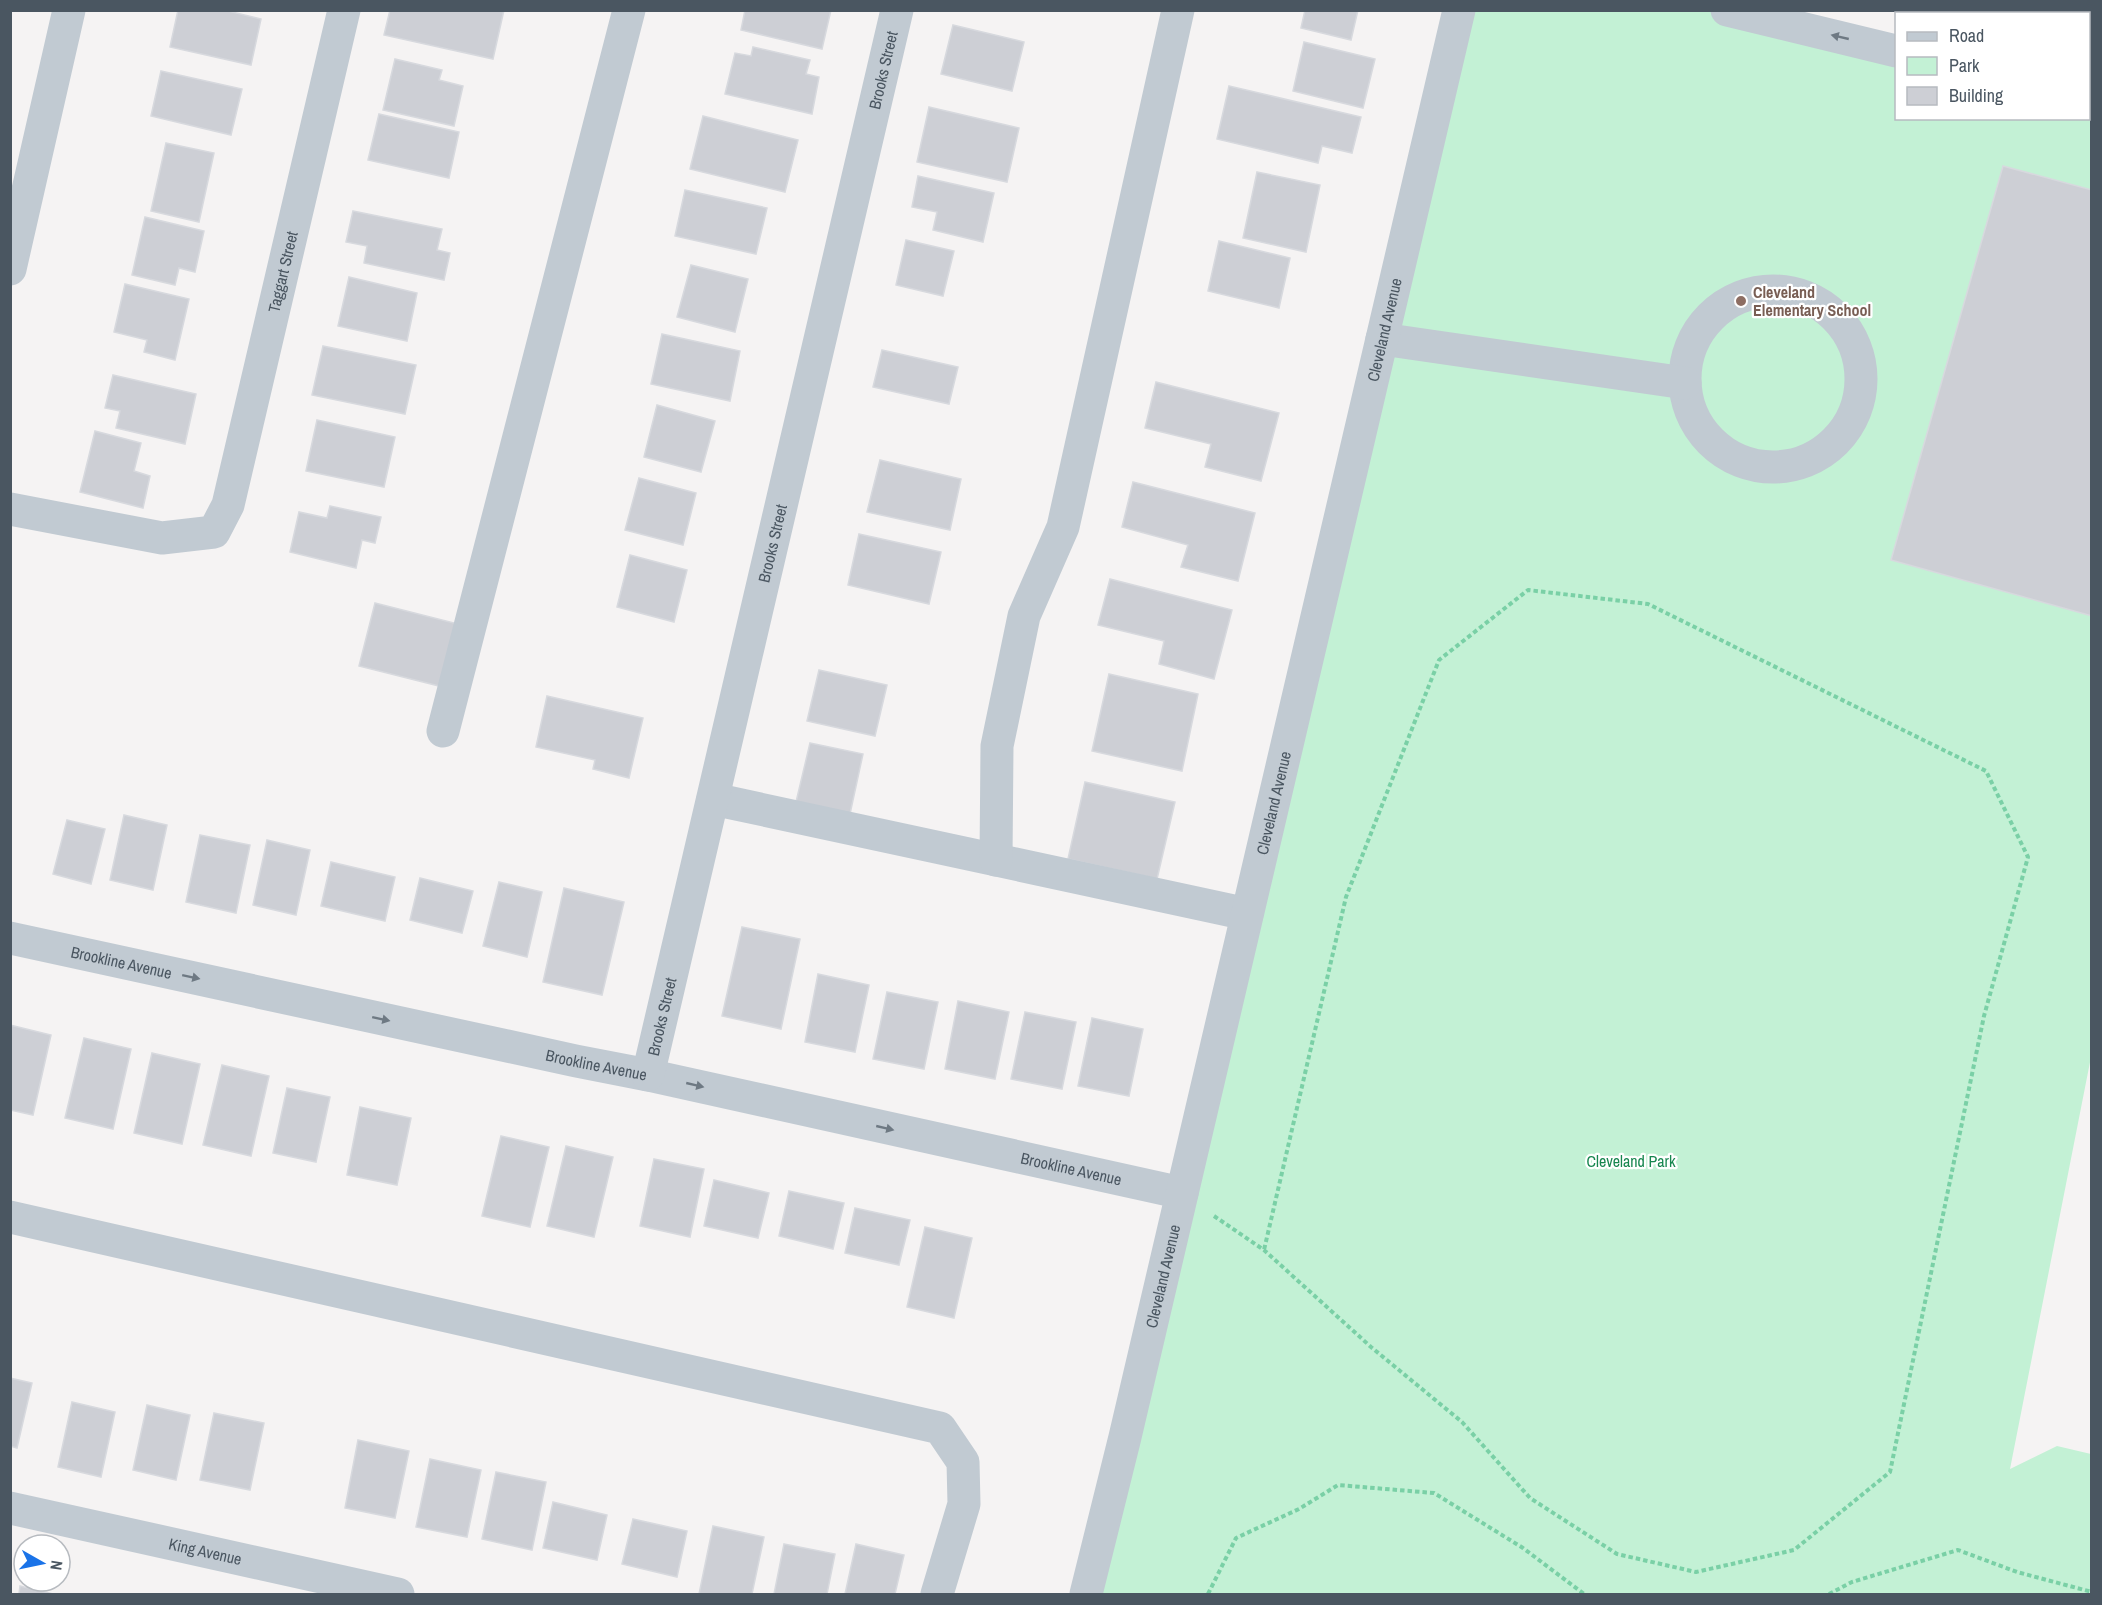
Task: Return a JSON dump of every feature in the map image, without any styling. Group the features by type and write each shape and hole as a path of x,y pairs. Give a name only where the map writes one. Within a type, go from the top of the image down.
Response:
{"street":[{"path":"10,269 69,10"},
{"name":"Taggart Street","path":"10,509 162,538 214,532 228,505 344,10"},
{"path":"443,730 629,10"},
{"name":"Brooks Street","path":"648,1075 897,10"},
{"path":"996,860 997,746 1024,616 1064,527 1178,10"},
{"name":"Cleveland Avenue","path":"1086,1594 1125,1437 1459,10"},
{"path":"1727,10 1895,51"},
{"path":"1776,290 1805,296 1830,310 1849,333 1860,360 1861,389 1853,417 1836,441 1812,458 1784,467 1755,466 1728,455 1705,437 1690,411 1685,383 1688,354 1701,328 1721,307 1747,294 1776,290"},
{"path":"1382,339 1685,383"},
{"path":"713,799 1247,914"},
{"name":"Brookline Avenue","path":"10,938 1182,1193"},
{"path":"10,1217 940,1428 963,1462 964,1504 937,1594"},
{"name":"King Avenue","path":"10,1508 398,1594"}],"path":[{"path":"1182,1193 1264,1250 1371,1347 1462,1422 1530,1498 1617,1554 1696,1572 1794,1550 1890,1472 1984,1016 2028,857 1986,771 1648,604 1528,590 1439,660 1346,897 1264,1250"},
{"path":"1208,1594 1236,1538 1299,1509 1338,1485 1434,1493 1523,1548 1584,1594"},
{"path":"1829,1594 1852,1582 1958,1550 2017,1572 2091,1592"}],"green space":[{"name":"Cleveland Park","path":"1459,11 1727,11 1895,51 1895,120 2090,120 2091,97 2091,1057 2010,1469 2057,1446 2091,1454 2091,1594 1086,1594"}],"building":[{"path":"178,10 224,10 261,19 251,65 170,47"},
{"path":"390,10 504,10 493,59 384,35"},
{"path":"745,10 831,10 822,49 741,30"},
{"path":"1305,10 1358,10 1351,40 1301,28"},
{"path":"1966,10 2019,10 2019,12"},
{"path":"2038,10 2092,10 2092,31 2090,31 2090,12 2038,12"},
{"path":"953,25 1024,42 1012,91 941,74"},
{"path":"1304,42 1375,59 1363,108 1293,91"},
{"path":"753,47 810,60 806,74 819,77 812,114 725,94 735,53 751,56"},
{"path":"395,59 442,70 439,80 463,86 454,126 383,110"},
{"path":"161,71 242,89 231,135 151,116"},
{"path":"1229,86 1361,117 1352,153 1322,146 1318,163 1217,139"},
{"path":"929,107 1019,128 1007,182 917,162"},
{"path":"379,114 459,132 449,178 368,160"},
{"path":"703,116 798,140 785,192 690,169"},
{"path":"166,143 214,153 199,222 151,211"},
{"path":"2003,166 2092,190 2092,616 1891,560"},
{"path":"1257,172 1320,185 1306,252 1243,238"},
{"path":"918,176 994,193 983,242 933,230 937,212 912,207"},
{"path":"685,190 767,208 756,254 675,236"},
{"path":"353,211 442,229 437,250 450,253 444,280 364,263 367,246 346,242"},
{"path":"145,217 204,231 195,272 179,268 175,285 132,275"},
{"path":"906,240 954,251 943,296 896,285"},
{"path":"1219,241 1290,258 1279,308 1208,291"},
{"path":"691,265 748,279 735,332 677,317"},
{"path":"349,277 417,293 407,341 338,326"},
{"path":"125,284 189,299 175,360 144,352 147,340 114,332"},
{"path":"662,334 740,351 730,401 651,384"},
{"path":"323,346 416,365 405,414 312,395"},
{"path":"882,350 958,367 949,404 873,387"},
{"path":"113,375 196,394 185,444 116,428 120,411 105,408"},
{"path":"1156,382 1279,413 1261,481 1205,467 1211,444 1145,428"},
{"path":"657,405 715,421 701,472 644,457"},
{"path":"317,420 395,437 384,487 306,471"},
{"path":"95,431 141,443 134,471 150,476 143,508 80,492"},
{"path":"880,460 961,479 950,530 867,512"},
{"path":"639,478 696,493 683,545 625,530"},
{"path":"1133,482 1255,513 1238,581 1181,567 1188,545 1122,527"},
{"path":"330,506 381,517 375,543 362,540 356,568 290,552 299,512 327,518"},
{"path":"859,534 941,552 929,604 848,585"},
{"path":"630,555 687,570 674,622 617,607"},
{"path":"1110,579 1232,610 1214,679 1159,664 1164,641 1098,625"},
{"path":"375,603 458,624 443,687 359,666"},
{"path":"819,670 887,685 875,736 807,721"},
{"path":"1109,674 1198,694 1182,771 1092,751"},
{"path":"547,696 643,718 629,778 593,769 595,760 536,747"},
{"path":"810,743 863,754 850,814 796,802"},
{"path":"1085,782 1175,802 1157,879 1068,859"},
{"path":"124,815 167,825 153,890 110,880"},
{"path":"67,820 105,829 91,884 53,874"},
{"path":"200,835 250,845 236,913 186,902"},
{"path":"267,840 310,850 296,915 253,905"},
{"path":"331,862 395,877 385,921 321,906"},
{"path":"420,878 473,891 462,933 410,920"},
{"path":"499,882 542,892 527,957 483,946"},
{"path":"564,888 624,902 602,995 543,982"},
{"path":"742,927 800,939 781,1029 722,1016"},
{"path":"818,974 869,985 855,1052 805,1042"},
{"path":"887,992 938,1002 924,1069 873,1059"},
{"path":"958,1001 1009,1012 995,1079 945,1069"},
{"path":"1025,1012 1076,1022 1062,1089 1011,1079"},
{"path":"1092,1018 1143,1029 1129,1096 1078,1086"},
{"path":"10,1025 51,1035 33,1115 10,1110"},
{"path":"84,1038 131,1049 113,1129 65,1118"},
{"path":"152,1053 200,1064 182,1144 134,1133"},
{"path":"222,1065 269,1076 251,1156 203,1145"},
{"path":"287,1088 330,1097 316,1162 273,1153"},
{"path":"360,1107 411,1118 397,1185 347,1175"},
{"path":"501,1136 549,1147 530,1227 482,1216"},
{"path":"566,1146 613,1157 594,1237 547,1226"},
{"path":"654,1159 704,1169 690,1237 640,1226"},
{"path":"714,1180 769,1193 758,1238 704,1226"},
{"path":"789,1191 844,1203 833,1249 779,1236"},
{"path":"855,1208 910,1220 899,1265 845,1253"},
{"path":"925,1227 972,1238 954,1318 907,1307"},
{"path":"10,1378 32,1383 17,1448 10,1446"},
{"path":"72,1402 115,1412 101,1477 58,1467"},
{"path":"147,1405 190,1415 176,1480 133,1470"},
{"path":"214,1413 264,1423 250,1490 200,1480"},
{"path":"358,1440 409,1451 395,1518 345,1508"},
{"path":"430,1459 481,1470 467,1537 416,1527"},
{"path":"496,1472 546,1482 532,1550 482,1539"},
{"path":"553,1502 607,1515 597,1560 543,1548"},
{"path":"633,1519 687,1531 677,1577 622,1564"},
{"path":"713,1526 764,1537 752,1594 699,1594"},
{"path":"784,1544 835,1554 827,1594 774,1594"},
{"path":"856,1544 904,1555 895,1594 845,1594"},
{"path":"49,1593 53,1594 19,1594"}],"place":[{"name":"Cleveland Elementary School","path":"1741,301"}]}
